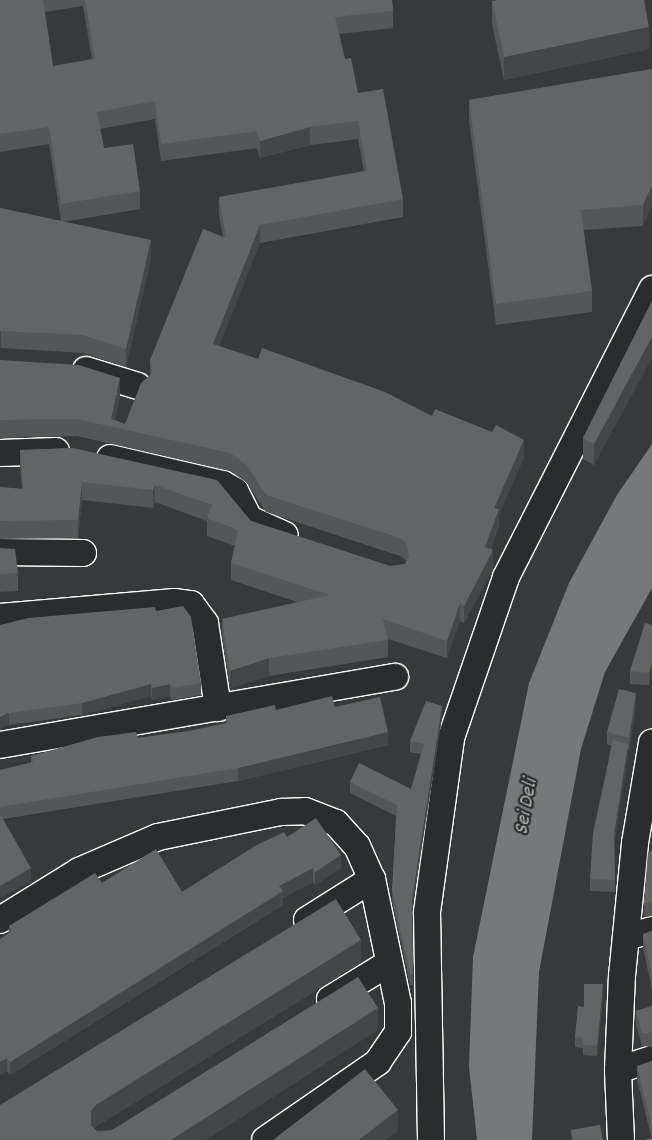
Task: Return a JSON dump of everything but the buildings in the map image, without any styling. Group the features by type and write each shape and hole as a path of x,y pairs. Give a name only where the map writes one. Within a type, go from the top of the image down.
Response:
{"street":[{"path":"431,1140 427,912 452,738 506,577 652,289"},
{"path":"64,367 138,386"},
{"path":"0,453 74,451 223,484 235,491 256,525 311,544"},
{"path":"0,552 83,553"},
{"path":"0,617 174,602 191,604 205,623 218,708"},
{"path":"0,745 395,677"},
{"path":"621,1140 618,1070 626,938 642,783 652,742"},
{"path":"0,920 117,851 158,837 281,812 305,811 336,823 357,846 372,880 399,1020 394,1043 378,1062 265,1140"},
{"path":"287,933 372,880"},
{"path":"626,938 652,930"},
{"path":"312,1011 389,963"},
{"path":"618,1070 652,1059"}],"water":[{"name":"Sei Deli","path":"652,444 652,588 605,672 581,749 539,972 532,1140 477,1140 469,1067 473,957 529,683 569,583 617,495"}]}
